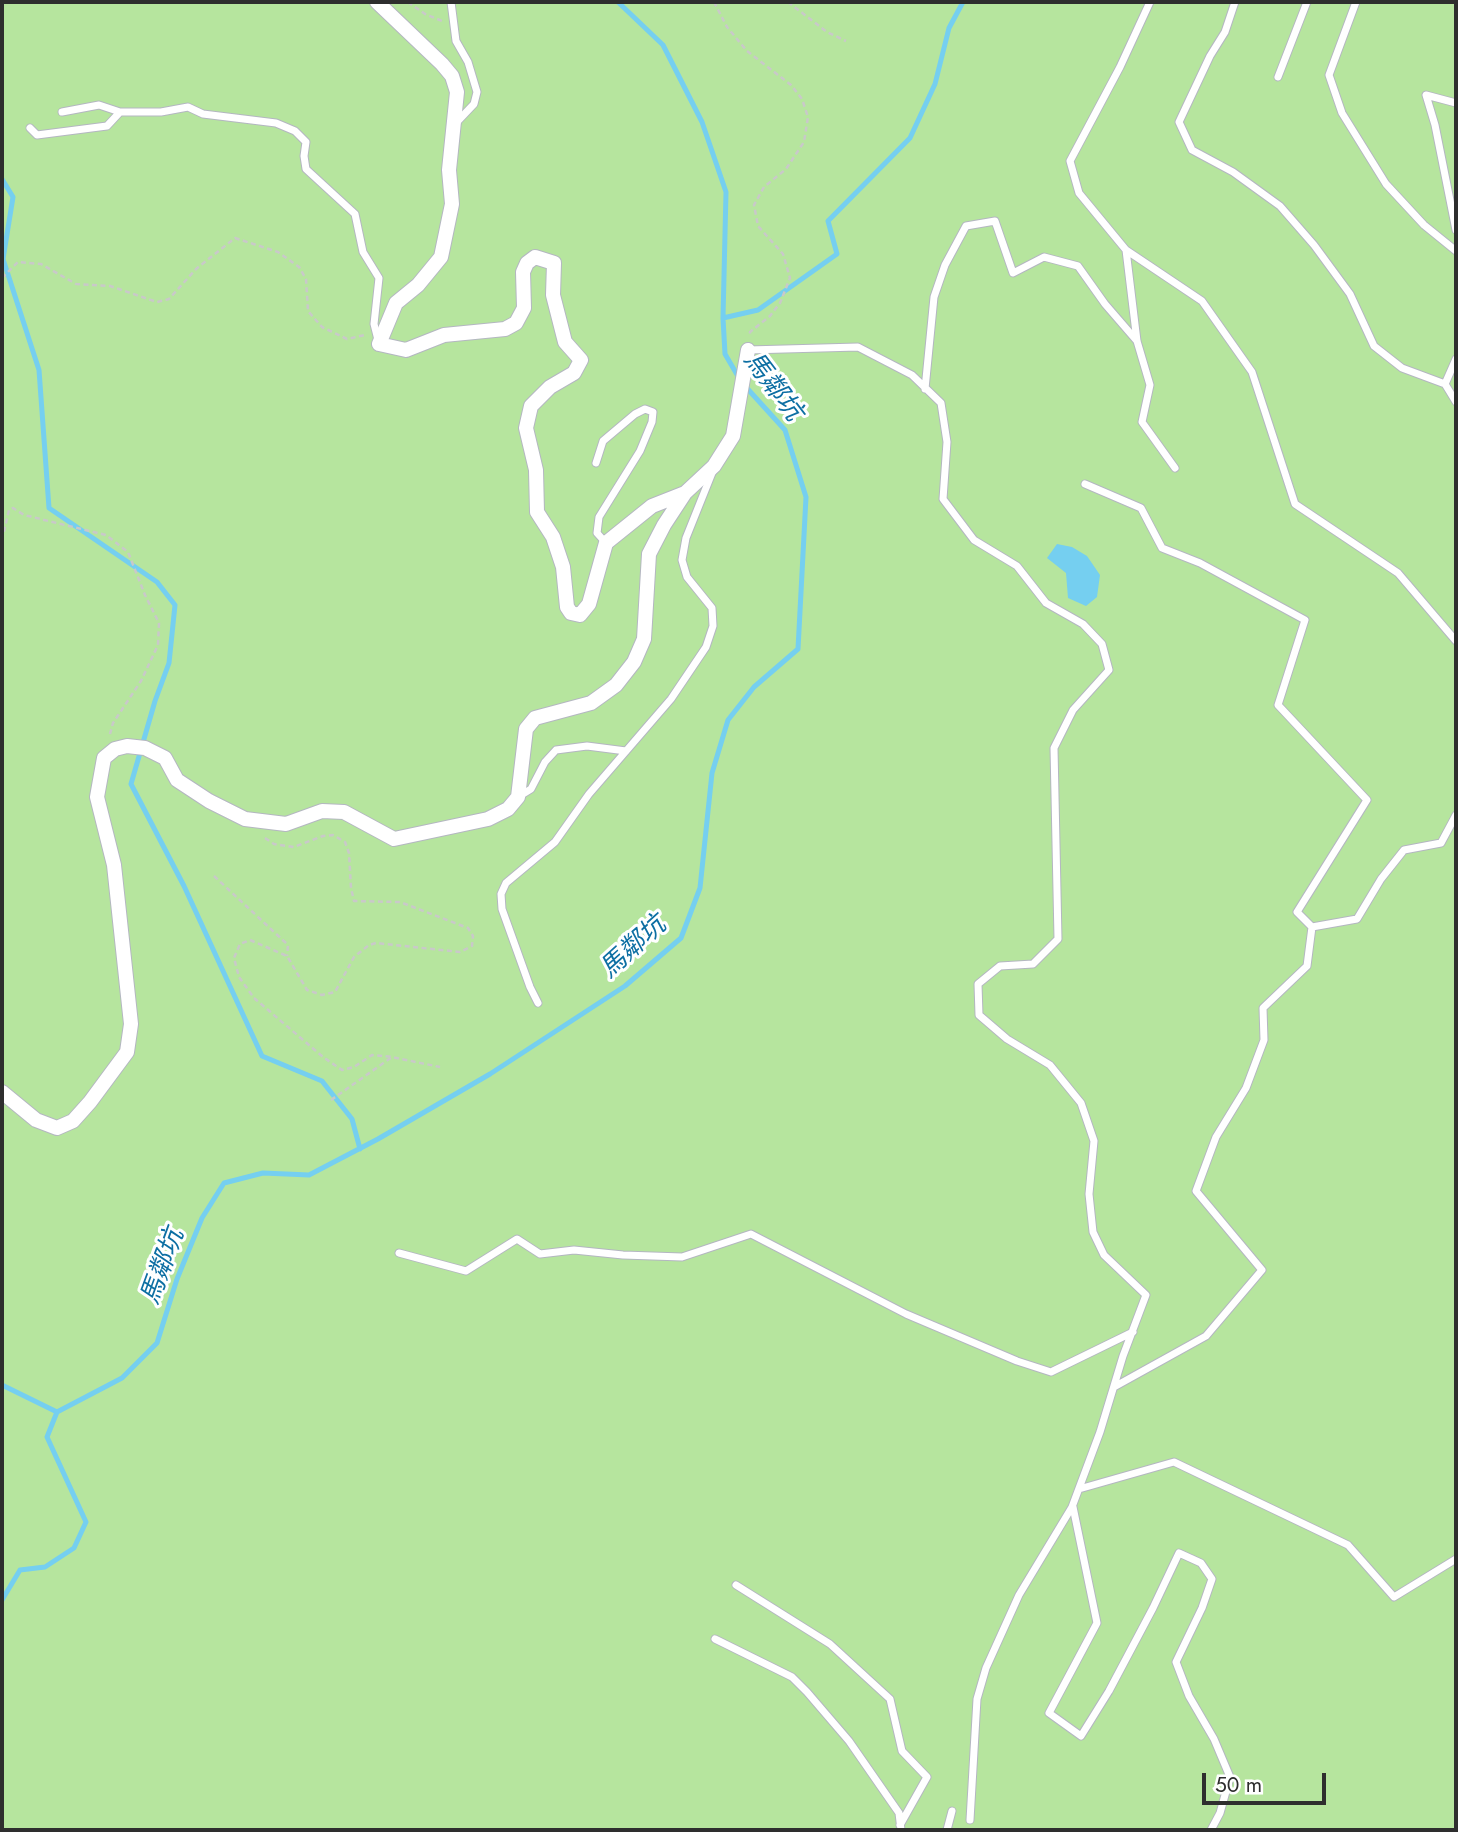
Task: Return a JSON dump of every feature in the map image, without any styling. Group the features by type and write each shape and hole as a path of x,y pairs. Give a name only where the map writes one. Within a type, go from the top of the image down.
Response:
{"street":[{"path":"377,2 452,76 457,92 449,170 452,204 441,257 418,285 396,303 379,344 406,350 444,334 505,329 516,323 524,308 523,272 527,263 535,257 554,264 553,295 565,342 581,360 574,373 550,387 531,406 526,428 536,470 537,512 553,537 563,567 567,607 571,613 580,615 589,604 606,543 652,506 685,492"},
{"path":"2,1092 36,1120 57,1128 73,1121 127,1052 131,1024 114,865 97,797 104,758 115,748 145,748 165,758 177,780 209,801 245,819 286,824 322,811 344,812 394,839 488,819 508,809 518,797 526,729 535,719 591,703 615,685 634,662 644,639 649,554 685,492 715,466 733,436 748,349"}],"lane":[{"path":"452,2 456,41 468,62 477,92 474,104 455,124"},
{"path":"1150,2 1120,67 1070,161 1079,193 1126,250 1202,301 1252,372 1295,504 1398,573 1456,641"},
{"path":"1235,2 1225,32 1210,56 1179,122 1192,150 1233,172 1280,206 1314,245 1350,294 1374,346 1402,368 1445,384 1456,402"},
{"path":"1278,77 1307,2"},
{"path":"1356,2 1329,75 1342,113 1386,184 1424,225 1456,251"},
{"path":"1456,103 1426,95 1435,125 1456,230"},
{"path":"62,111 99,105 120,112 161,112 188,107 203,114 276,122 295,131 306,142 306,169 355,214 363,252 379,278 374,324 379,344"},
{"path":"30,128 37,135 107,126 120,112"},
{"path":"925,389 934,297 946,265 966,226 995,221 1013,273 1044,257 1077,266 1137,341"},
{"path":"1126,250 1137,341 1150,385 1142,422 1175,468"},
{"path":"748,349 858,347 912,375 941,403 947,442 943,499 974,540 1017,566 1046,603 1083,624 1102,644 1110,670 1073,710 1054,748 1058,940 1033,964 1000,966 978,984 979,1015 1007,1039 1050,1065 1081,1102 1094,1142 1089,1194 1093,1232 1104,1255 1146,1296 1072,1507 1018,1595 986,1668 977,1699 970,1820"},
{"path":"1445,384 1456,359"},
{"path":"596,463 603,441 635,414 645,409 653,412 652,422 640,451 599,517 597,533 606,543"},
{"path":"538,1003 502,909 501,894 506,883 555,842 589,794 671,699 706,647 713,626 712,608 687,577 682,560 686,538 715,466"},
{"path":"1085,484 1141,508 1162,548 1200,563 1306,620 1278,705 1367,800 1297,912 1312,927"},
{"path":"518,797 531,789 545,762 556,750 587,747 626,751"},
{"path":"1312,927 1357,919 1381,879 1404,850 1441,843 1456,815"},
{"path":"1113,1387 1206,1336 1262,1270 1196,1191 1216,1137 1246,1088 1264,1040 1264,1008 1307,966 1312,927"},
{"path":"399,1253 466,1271 517,1239 540,1254 574,1250 682,1257 751,1234 906,1314 1005,1356 1051,1372 1134,1331"},
{"path":"1079,1489 1174,1462 1348,1545 1394,1597 1456,1559"},
{"path":"1072,1507 1097,1623 1049,1713 1081,1736 1125,1661 1179,1553 1201,1563 1212,1578 1202,1608 1176,1662 1189,1696 1214,1739 1230,1777 1220,1813 1211,1830"},
{"path":"736,1585 830,1644 890,1699 902,1751 927,1777 901,1828"},
{"path":"715,1639 792,1677 807,1692 849,1741 899,1813 901,1828"},
{"path":"947,1830 952,1811"}],"path":[{"path":"408,2 425,14 455,26"},
{"path":"714,2 727,27 747,51 791,85 802,99 808,117 803,142 786,169 764,187 754,205 758,226 783,254 790,278 780,303 770,316 750,332 748,349"},
{"path":"788,2 827,32 846,41"},
{"path":"2,278 18,262 41,264 76,284 110,286 157,302 169,299 196,269 235,239 278,252 299,267 306,279 307,312 322,327 347,339 364,337 374,324"},
{"path":"2,540 9,510 13,508 24,515 106,535 128,552 159,623 158,645 141,681 113,723 104,758"},
{"path":"215,876 288,945 287,956 307,990 322,995 335,992 354,957 369,945 376,943 460,952 472,946 473,936 468,928 400,902 354,901 349,853 345,842 333,835 294,847 274,844 259,834 245,819"},
{"path":"287,956 250,940 240,944 234,958 239,977 254,998 323,1057 342,1070 354,1067 372,1055 440,1067"},
{"path":"331,1100 391,1057"}],"green space":[{"path":"2,2 1456,2 1456,1830 2,1830"}],"water":[{"path":"1057,544 1072,547 1087,556 1100,575 1097,597 1086,606 1068,598 1066,573 1047,558"}],"waterway":[{"name":"馬鄰坑","path":"618,2 663,45 702,122 726,192 723,318 725,354 739,378"},
{"path":"723,318 758,310 837,254 828,221 910,138 935,84 949,28 963,2"},
{"path":"2,179 13,197 3,259 39,370 49,508 157,582 175,605 169,663 131,784 184,886 262,1056 322,1081 352,1119 360,1149"},
{"name":"馬鄰坑","path":"2,1600 20,1570 45,1567 74,1548 86,1522 47,1437 57,1412 122,1378 157,1343 177,1279 202,1218 224,1183 263,1173 309,1175 378,1139 490,1074 625,986 681,938 700,888 712,773 728,720 754,687 798,649 806,497 785,430 745,386"},
{"path":"2,1385 57,1412"}]}
